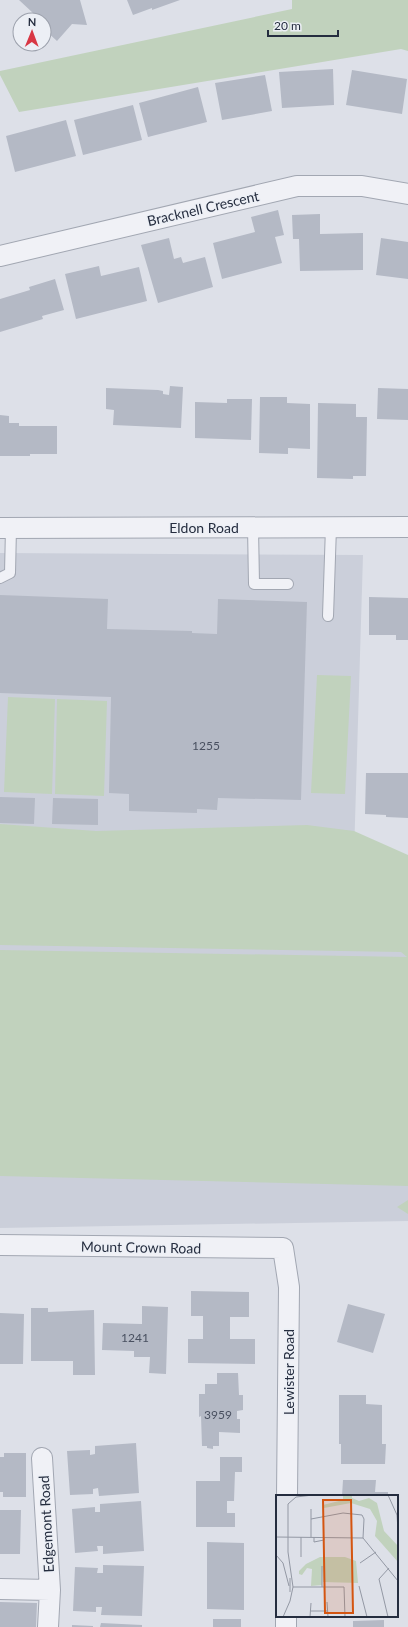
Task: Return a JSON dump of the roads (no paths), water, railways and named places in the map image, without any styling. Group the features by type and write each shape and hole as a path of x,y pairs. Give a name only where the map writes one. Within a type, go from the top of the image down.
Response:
{"street":[{"name":"Bracknell Crescent","path":"0,256 297,186 362,186 408,194"},
{"name":"Eldon Road","path":"5,528 408,527"},
{"name":"Mount Crown Road","path":"0,1245 283,1248"},
{"name":"Lewister Road","path":"283,1248 289,1286 287,1495"},
{"name":"Edgemont Road","path":"42,1458 50,1590 48,1627"},
{"name":"Edgemont Road","path":"0,1589 50,1590"}],"lane":[{"path":"254,527 254,584 288,584"},
{"path":"328,616 331,527"},
{"path":"0,578 10,573 5,528"}]}
